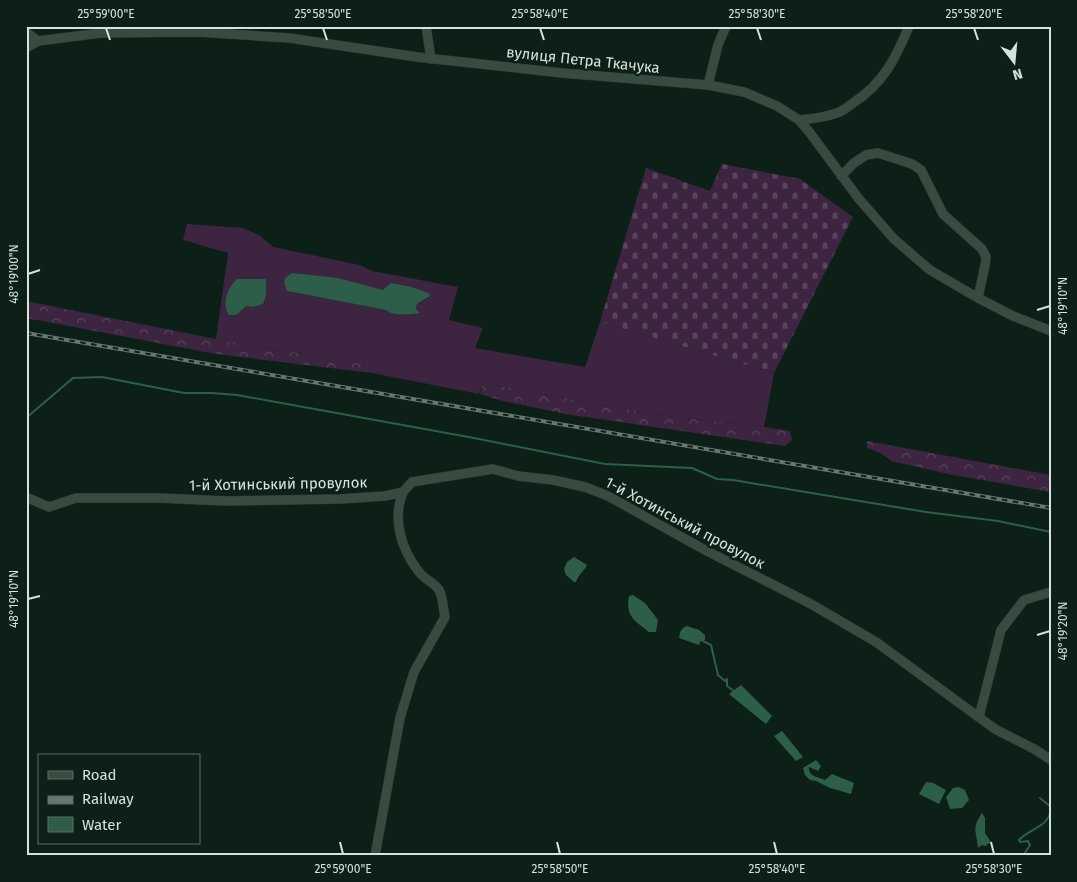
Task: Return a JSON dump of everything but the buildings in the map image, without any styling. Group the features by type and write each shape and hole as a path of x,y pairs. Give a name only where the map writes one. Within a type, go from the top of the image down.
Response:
{"street":[{"path":"426,26 431,59"},
{"path":"708,85 718,45 726,26"},
{"path":"799,120 839,113 873,87 889,69 898,54 909,26"},
{"name":"вулиця Петра Ткачука","path":"26,48 38,41 101,33 228,30 431,59 581,75 708,85 744,92 778,106 799,120 858,199 894,239 930,270 1013,316 1051,331"},
{"path":"26,32 38,41"},
{"path":"841,176 860,159 878,153 912,164 921,170 943,214 982,249 986,257 978,298"},
{"name":"1-й Хотинський провулок","path":"26,498 49,507 76,498 158,498 226,501 385,496 403,492 412,482 493,469 518,476 585,486 637,511 714,554 811,604 876,642 995,729 1051,760"},
{"path":"375,856 400,718 414,672 445,617 439,589 419,573 402,543 398,516 399,502 403,492"},
{"path":"979,717 1001,630 1024,600 1051,592"}],"green space":[{"path":"722,164 800,179 853,217 774,373 600,322 646,168 710,191"},
{"path":"187,224 242,228 259,235 273,247 360,265 372,271 458,287 449,320 483,328 475,348 585,367 600,322 774,373 764,427 658,415 483,383 479,394 372,373 371,366 216,339 228,253 183,240","holes":["321,277 338,278 383,291 413,287 429,293 428,298 417,304 416,309 419,312 394,314 386,310 287,291","237,279 266,280 265,302 253,307 247,306 241,312"]},
{"path":"26,301 216,339 372,366 372,373 216,354 26,318"},
{"path":"483,383 658,415 790,431 792,440 785,446 565,414 503,401 480,394"},
{"path":"867,441 1051,475 1051,492 953,475 891,461 883,454 867,448"}],"water":[{"path":"292,273 338,278 383,290 391,283 412,287 429,293 430,296 417,304 416,309 420,313 398,314 287,291 284,282 286,277"},
{"path":"237,279 266,279 265,298 263,304 253,307 247,306 236,315 229,315 226,306 227,296 231,286"},
{"path":"574,557 587,565 576,582 566,575 564,569 567,562"},
{"path":"633,595 645,603 658,620 656,632 649,632 632,617 628,609 628,603 629,596"},
{"path":"687,626 699,630 705,635 705,640 701,640 699,645 679,638 681,630"},
{"path":"741,685 772,716 766,724 729,694"},
{"path":"782,731 803,757 796,761 774,736"},
{"path":"816,760 821,766 818,771 809,767 812,775 825,780 832,774 854,783 851,794 810,780 805,775 803,768"},
{"path":"926,782 933,783 946,790 939,804 919,794"},
{"path":"959,787 965,790 969,800 962,808 950,809 946,797 953,788"},
{"path":"982,813 985,818 985,833 991,842 978,848 976,827"}],"waterway":[{"path":"26,418 73,378 102,377 184,393 237,395 605,464 692,468 717,479 733,480 926,512 998,521 1051,532"},
{"path":"701,640 711,645 718,675 725,681 727,679 727,686 734,691"},
{"path":"1040,798 1051,807"},
{"path":"1023,856 1030,845 1028,841 1020,842 1019,840 1043,824 1050,815 1051,809"}],"railway":[{"path":"26,333 1051,508"}]}
